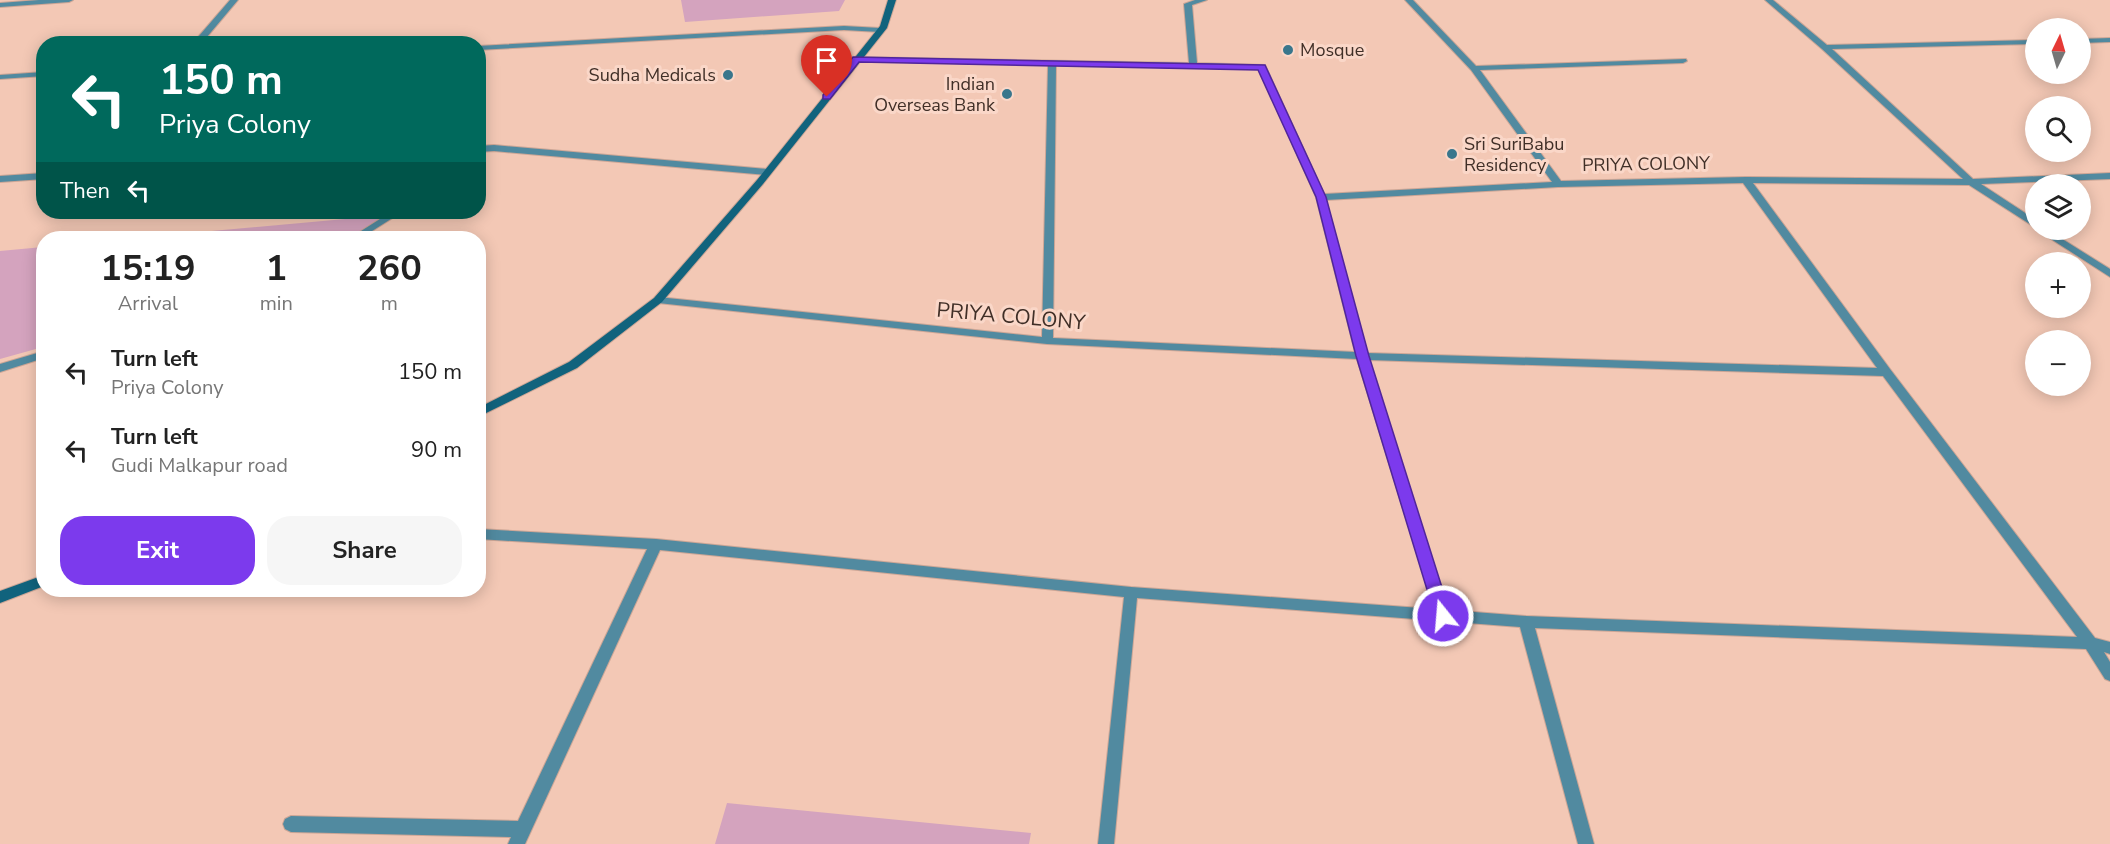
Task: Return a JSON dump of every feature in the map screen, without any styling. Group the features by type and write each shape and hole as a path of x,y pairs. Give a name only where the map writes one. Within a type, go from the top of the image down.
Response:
{"street":[{"path":"0,5 69,0"},
{"path":"203,36 234,0"},
{"path":"486,409 573,365 658,300 767,172 884,26 892,0"},
{"path":"1193,66 1188,4 1203,0"},
{"path":"1409,0 1474,68 1558,183"},
{"path":"1769,0 1825,47 1971,183 2025,218"},
{"path":"486,48 844,28 880,30"},
{"path":"2091,41 2110,40"},
{"path":"1825,47 2025,42"},
{"path":"856,59 1262,67 1321,197 1362,356 1443,616"},
{"path":"1474,68 1683,61"},
{"path":"1047,341 1052,64"},
{"path":"0,77 36,75"},
{"path":"486,148 767,172"},
{"path":"486,153 494,148"},
{"name":"PRIYA COLONY","path":"1321,197 1558,183 1746,180 1971,183 2110,176"},
{"path":"0,179 36,177"},
{"path":"1746,180 1886,372 2090,643 2110,675"},
{"path":"366,231 386,219"},
{"path":"2057,240 2110,274"},
{"name":"PRIYA COLONY","path":"658,300 1047,341 1362,356 1886,372"},
{"path":"0,368 36,357"},
{"path":"486,534 656,544 1131,592 1526,622 2090,643 2110,648"},
{"path":"291,824 520,836 656,544"},
{"path":"0,597 36,583"},
{"path":"1106,844 1131,592"},
{"path":"1526,622 1586,844"}],"shaded area":[{"path":"681,0 845,0 839,11 685,22"},
{"path":"345,219 382,219 363,231 212,231"},
{"path":"36,248 36,349 0,359 0,251"},
{"path":"727,803 1031,833 1029,844 715,844"}],"place":[{"name":"Mosque","path":"1288,50"},
{"name":"Sudha Medicals","path":"728,75"},
{"name":"Indian Overseas Bank","path":"1007,94"},
{"name":"Sri SuriBabu Residency","path":"1452,154"}],"route":[{"path":"827,97 856,59 1262,67 1321,197 1362,356 1443,616"}]}
